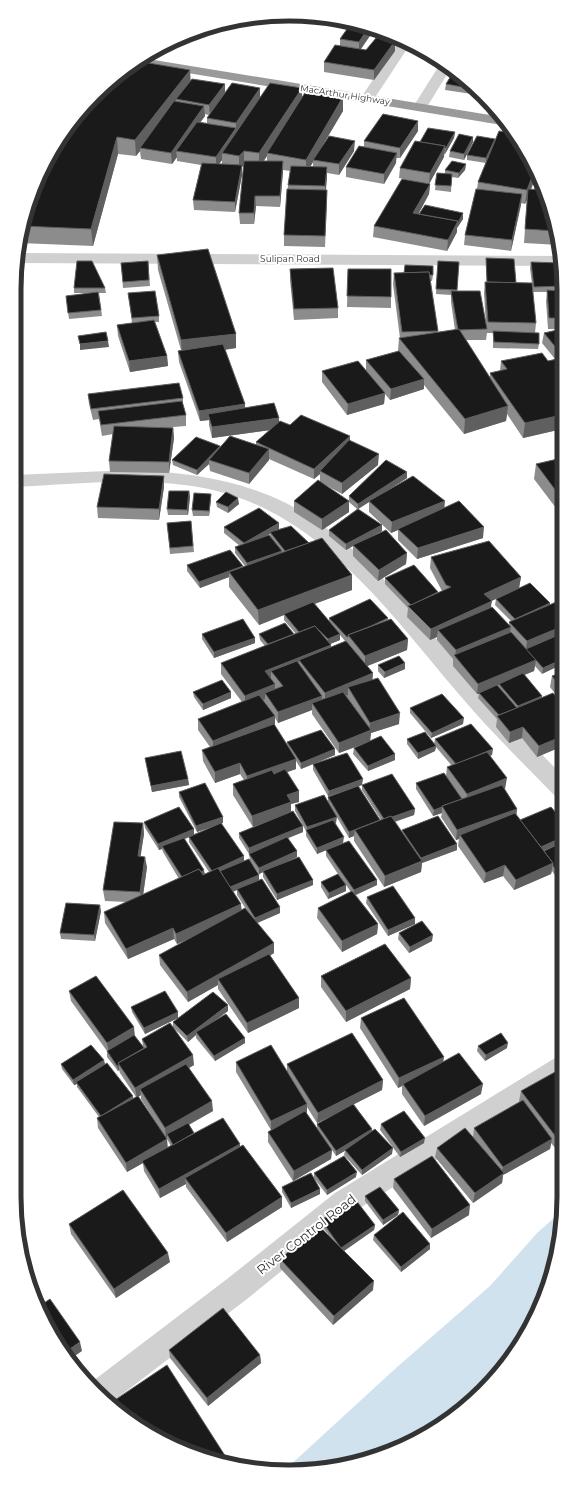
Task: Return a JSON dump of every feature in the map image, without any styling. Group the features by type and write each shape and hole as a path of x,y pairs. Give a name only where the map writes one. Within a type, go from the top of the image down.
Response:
{"highway":[{"name":"MacArthur Highway","path":"146,62 367,99 494,116"}],"street":[{"path":"367,99 402,46"},
{"path":"420,107 443,69"},
{"name":"Sulipan Road","path":"23,258 556,263"},
{"path":"21,481 118,477 193,481 246,493 273,505 301,522 332,544 362,570 473,696 557,784"},
{"name":"River Control Road","path":"103,1391 237,1289 345,1202 557,1070"}],"water":[{"path":"556,1216 552,1249 537,1300 512,1346 479,1387 438,1420 392,1445 341,1460 324,1463 290,1465 396,1368 490,1286 537,1233"}],"building":[{"path":"348,28 366,32 359,42 340,39"},
{"path":"376,38 394,42 374,70 324,62 335,45 366,50"},
{"path":"146,62 190,70 135,140 117,137 91,229 29,226 41,186 66,140 99,99 126,76"},
{"path":"451,75 466,88 446,84"},
{"path":"192,79 225,84 209,105 176,99"},
{"path":"232,83 260,88 236,123 207,118"},
{"path":"270,83 302,88 259,153 244,151 239,156 222,153"},
{"path":"306,91 343,97 306,160 267,153"},
{"path":"174,101 204,106 171,153 140,148"},
{"path":"383,114 418,121 400,148 364,141"},
{"path":"197,122 236,128 216,157 176,151"},
{"path":"428,128 455,132 445,148 445,146 420,142"},
{"path":"499,131 506,132 532,177 527,190 478,182"},
{"path":"459,134 473,137 464,154 450,151"},
{"path":"329,136 355,141 339,164 313,160"},
{"path":"477,136 495,139 486,158 467,155"},
{"path":"415,141 445,146 430,173 400,168"},
{"path":"359,146 397,153 384,174 346,167"},
{"path":"244,161 283,161 280,196 255,196 254,213 239,213"},
{"path":"452,161 466,164 459,173 445,170"},
{"path":"202,163 242,165 235,202 193,200"},
{"path":"291,166 327,167 325,186 288,185"},
{"path":"437,173 452,174 451,186 435,185"},
{"path":"402,179 430,184 413,213 458,221 448,240 374,226"},
{"path":"287,189 327,190 325,236 284,235"},
{"path":"476,189 522,194 512,240 465,235"},
{"path":"528,189 538,190 551,231 525,229"},
{"path":"425,205 463,213 458,223 458,221 419,214"},
{"path":"208,249 236,334 181,340 157,255"},
{"path":"486,258 514,259 516,283 487,282"},
{"path":"77,261 92,261 105,288 74,288"},
{"path":"148,261 149,280 123,282 121,263"},
{"path":"438,261 459,262 457,290 436,289"},
{"path":"531,262 556,263 557,286 534,287"},
{"path":"405,265 433,266 433,275 429,275 429,272 404,273"},
{"path":"333,268 338,308 294,309 290,269"},
{"path":"348,269 391,269 391,297 347,296"},
{"path":"429,272 438,331 402,332 394,273"},
{"path":"485,282 532,283 536,323 488,322"},
{"path":"547,290 557,291 557,318 549,318"},
{"path":"155,291 159,316 132,318 128,293"},
{"path":"451,291 480,291 487,329 458,330"},
{"path":"98,292 101,310 68,313 66,296"},
{"path":"154,320 167,356 129,361 117,325"},
{"path":"459,329 508,406 465,419 399,338"},
{"path":"557,330 557,349 544,333"},
{"path":"493,331 539,333 539,344 494,342"},
{"path":"106,332 108,341 80,344 78,336"},
{"path":"223,344 245,404 199,411 178,351"},
{"path":"399,351 424,379 391,389 366,360"},
{"path":"542,353 548,361 557,359 557,416 525,423 490,373 507,369 501,361"},
{"path":"358,361 385,393 348,404 322,371"},
{"path":"179,383 183,398 91,409 88,394"},
{"path":"182,401 186,415 101,425 98,411"},
{"path":"274,403 279,418 212,427 208,414"},
{"path":"301,415 350,436 314,469 256,442 280,421 290,425"},
{"path":"114,426 173,428 169,462 109,461"},
{"path":"230,436 269,449 249,473 209,460"},
{"path":"196,437 220,446 197,470 172,460"},
{"path":"349,440 379,454 342,483 320,471"},
{"path":"557,459 557,492 536,464"},
{"path":"386,460 407,472 358,504 349,496"},
{"path":"104,474 164,476 159,509 97,507"},
{"path":"413,476 445,501 392,522 369,501"},
{"path":"318,480 349,501 322,519 294,501"},
{"path":"169,491 189,491 187,510 167,509"},
{"path":"226,492 238,498 228,507 216,502"},
{"path":"194,493 211,494 209,511 192,510"},
{"path":"459,501 484,527 418,548 398,529"},
{"path":"259,508 279,523 244,543 224,527"},
{"path":"358,509 382,525 346,544 329,530"},
{"path":"191,521 193,546 170,548 167,523"},
{"path":"291,526 309,543 285,551 270,532"},
{"path":"386,530 407,553 379,570 353,545"},
{"path":"269,535 282,551 247,563 235,547"},
{"path":"322,538 352,575 258,610 229,572"},
{"path":"489,541 521,577 484,594 492,601 431,629 408,606 451,587 446,585 431,557"},
{"path":"230,550 243,566 199,582 187,565"},
{"path":"414,565 438,592 411,605 385,578"},
{"path":"530,583 550,603 515,619 496,599"},
{"path":"370,599 388,618 348,635 347,637 329,618"},
{"path":"313,602 340,634 328,639 315,626 299,632 284,614"},
{"path":"557,602 557,628 527,641 509,622"},
{"path":"492,607 511,627 456,650 438,630"},
{"path":"243,619 255,638 214,652 202,634"},
{"path":"391,619 408,639 365,656 348,635"},
{"path":"285,623 294,634 268,644 259,634"},
{"path":"315,626 331,645 265,671 275,684 245,696 221,663"},
{"path":"511,632 536,660 478,684 454,655"},
{"path":"557,636 557,662 543,668 526,649"},
{"path":"346,641 373,673 325,693 299,660"},
{"path":"399,656 405,663 385,672 378,665"},
{"path":"297,661 322,696 278,712 265,693 283,686 271,671"},
{"path":"523,673 542,696 518,706 499,684"},
{"path":"557,674 557,682 552,676"},
{"path":"378,678 400,713 370,723 348,687"},
{"path":"222,680 231,692 203,704 193,692"},
{"path":"497,685 517,708 499,715 479,693"},
{"path":"343,692 371,730 339,743 312,703"},
{"path":"553,693 557,698 557,738 539,746 523,727 510,732 497,716"},
{"path":"442,694 464,718 432,733 410,708"},
{"path":"259,695 275,716 213,741 198,719"},
{"path":"274,724 296,759 247,776 240,763 215,772 202,750"},
{"path":"471,724 493,749 456,764 435,739"},
{"path":"321,730 335,749 301,763 287,742"},
{"path":"425,732 436,746 418,753 407,739"},
{"path":"381,736 395,754 368,766 354,748"},
{"path":"181,751 188,779 151,786 145,758"},
{"path":"487,752 507,778 467,794 447,767"},
{"path":"347,753 363,779 329,791 313,764"},
{"path":"285,769 299,791 287,795 291,802 252,816 233,784 272,770 274,774"},
{"path":"444,773 462,799 434,810 416,783"},
{"path":"392,774 415,809 384,819 362,785"},
{"path":"205,783 223,817 196,826 179,792"},
{"path":"502,785 517,809 457,830 442,806"},
{"path":"358,786 380,820 349,832 328,797"},
{"path":"324,795 337,817 307,827 295,805"},
{"path":"179,807 194,829 158,844 144,822"},
{"path":"551,807 557,814 557,840 541,847 520,820"},
{"path":"293,811 303,826 249,848 239,833"},
{"path":"515,813 553,863 516,880 505,865 486,873 460,835"},
{"path":"391,816 422,861 385,876 355,830"},
{"path":"438,816 457,844 421,858 402,830"},
{"path":"333,820 344,837 317,848 306,830"},
{"path":"114,822 143,823 138,856 145,857 140,892 103,890"},
{"path":"221,823 244,856 212,871 189,837"},
{"path":"287,837 297,851 259,868 249,854"},
{"path":"184,838 204,870 201,872 199,869 182,877 162,846"},
{"path":"349,841 377,880 354,890 326,850"},
{"path":"557,845 557,871 553,866 553,863 544,851"},
{"path":"299,857 313,880 277,894 263,871"},
{"path":"249,859 259,875 230,887 220,871"},
{"path":"218,868 241,904 176,934 173,928 126,949 104,912 199,869 203,875"},
{"path":"338,874 346,885 329,893 321,882"},
{"path":"262,879 280,907 255,918 237,889"},
{"path":"393,886 415,918 388,930 367,897"},
{"path":"352,891 378,924 342,941 318,908"},
{"path":"66,903 100,905 94,935 60,933"},
{"path":"245,908 274,943 187,992 159,955"},
{"path":"422,921 433,935 410,947 399,933"},
{"path":"385,944 411,978 346,1011 321,976"},
{"path":"269,954 299,998 247,1023 218,979"},
{"path":"96,976 134,1027 107,1043 69,991"},
{"path":"165,991 178,1012 144,1028 131,1007"},
{"path":"213,992 228,1005 187,1036 173,1022"},
{"path":"404,998 444,1057 399,1078 361,1018"},
{"path":"226,1014 245,1038 214,1056 196,1032"},
{"path":"170,1023 193,1055 135,1088 118,1063 147,1047 142,1039"},
{"path":"352,1033 383,1080 318,1113 287,1064"},
{"path":"501,1033 508,1043 486,1055 478,1046"},
{"path":"134,1035 144,1048 118,1063 119,1065 117,1066 107,1051"},
{"path":"91,1045 104,1060 73,1080 61,1064"},
{"path":"271,1045 307,1104 271,1121 236,1062"},
{"path":"459,1053 483,1084 425,1116 403,1084"},
{"path":"107,1063 133,1096 101,1116 76,1082"},
{"path":"186,1064 212,1101 165,1128 140,1089"},
{"path":"557,1071 557,1138 521,1091"},
{"path":"138,1096 167,1139 126,1163 97,1118"},
{"path":"523,1100 552,1139 503,1167 474,1128"},
{"path":"353,1104 372,1129 336,1151 317,1124"},
{"path":"305,1111 332,1150 294,1171 268,1132"},
{"path":"404,1111 425,1138 401,1152 381,1124"},
{"path":"223,1118 240,1144 159,1189 142,1161"},
{"path":"188,1123 194,1133 173,1145 167,1134"},
{"path":"465,1128 504,1173 475,1193 437,1148"},
{"path":"375,1129 393,1148 362,1170 345,1150"},
{"path":"243,1145 282,1197 226,1233 185,1178"},
{"path":"344,1156 357,1172 327,1190 314,1173"},
{"path":"432,1156 470,1205 432,1229 394,1179"},
{"path":"311,1173 320,1189 291,1203 282,1187"},
{"path":"380,1187 399,1210 383,1220 365,1196"},
{"path":"123,1190 168,1253 114,1289 69,1224"},
{"path":"355,1199 375,1225 341,1248 321,1220"},
{"path":"403,1212 430,1244 401,1267 374,1235"},
{"path":"319,1226 374,1281 334,1316 280,1259"},
{"path":"50,1299 80,1342 69,1350 43,1304"},
{"path":"223,1308 260,1355 207,1398 169,1350"},
{"path":"167,1365 226,1457 186,1445 170,1437 140,1420 115,1400"}]}
